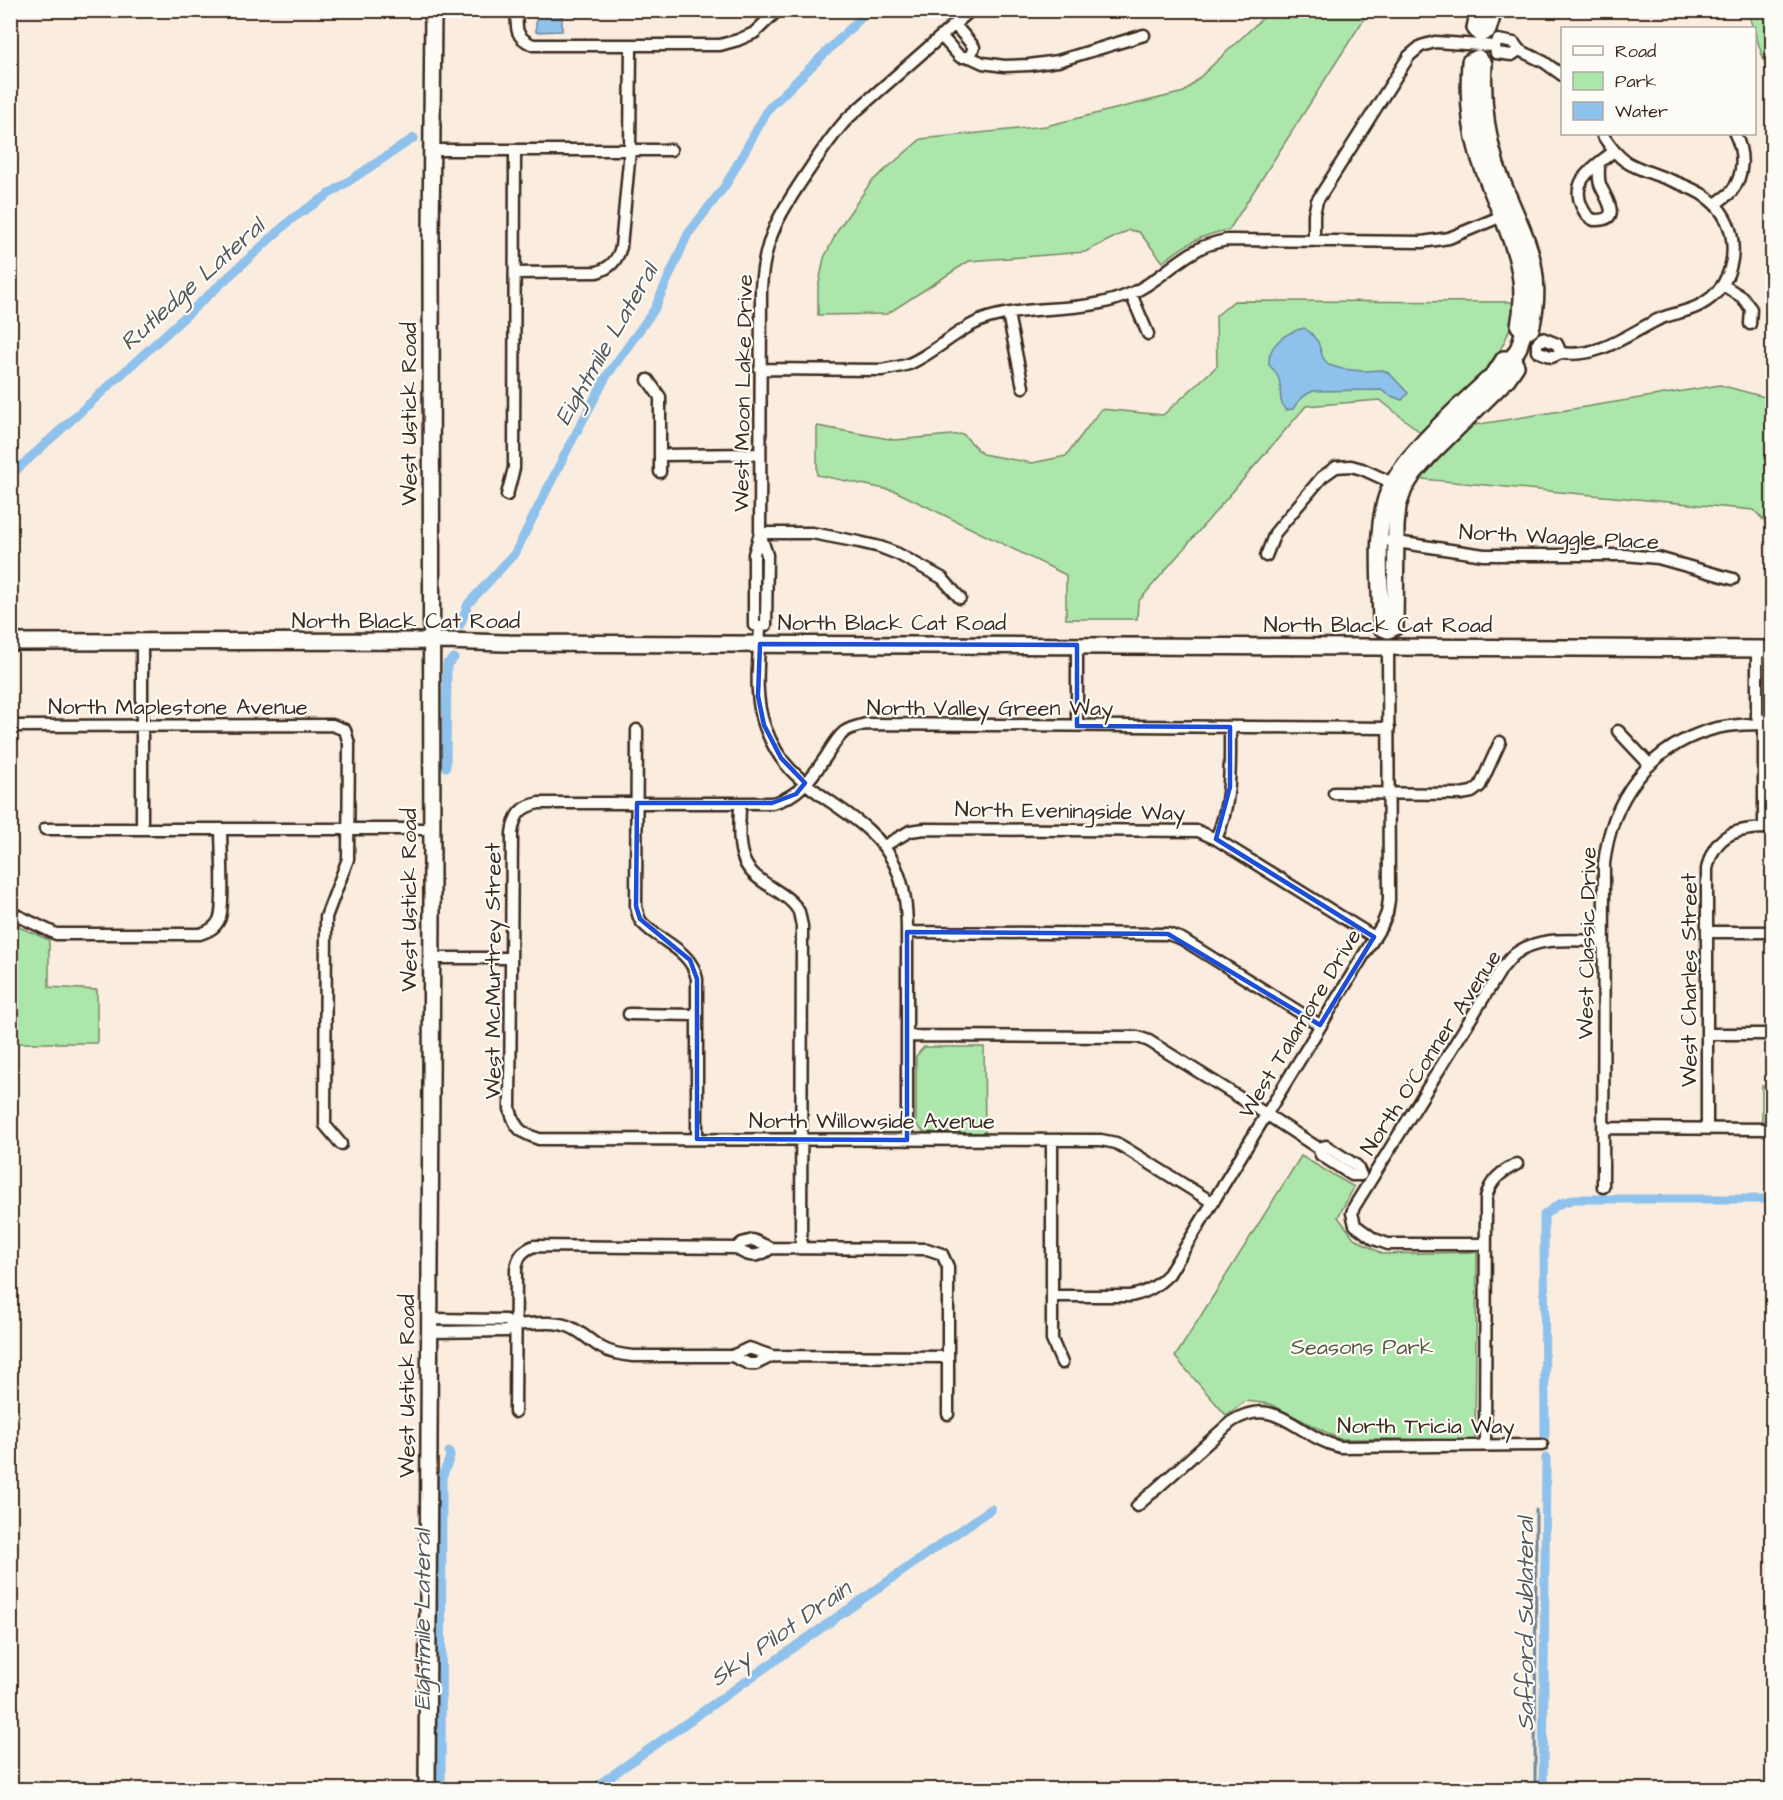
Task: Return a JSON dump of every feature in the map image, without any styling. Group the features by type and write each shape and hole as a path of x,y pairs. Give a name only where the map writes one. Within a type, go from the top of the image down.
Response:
{"main road":[{"name":"West Ustick Road","path":"428,1790 433,10"},
{"path":"1388,647 1388,630 1395,627 1388,541 1398,506 1399,486 1507,379 1516,366 1512,359 1532,329 1537,300 1534,266 1529,246 1508,214 1491,148 1484,99 1484,64 1474,28 1479,10"},
{"path":"1479,46 1488,30 1494,10"},
{"name":"North Black Cat Road","path":"10,642 1766,649"}],"street":[{"path":"517,10 517,31 523,40 533,45 631,46 720,45 754,33 778,10"},
{"name":"West Moon Lake Drive","path":"760,644 760,627 754,625 753,554 760,533 762,274 770,236 785,204 836,131 971,10"},
{"path":"955,25 974,47 970,57"},
{"path":"942,37 960,57 970,57 983,63 1004,66 1058,62 1144,35"},
{"path":"1314,241 1314,214 1317,201 1409,56 1421,46 1435,42 1495,46 1496,53 1512,56 1519,50 1544,62 1561,74"},
{"path":"515,273 597,272 613,264 618,256 621,247 630,150 631,46"},
{"path":"1528,338 1537,351 1552,357 1561,353 1600,350 1617,343 1656,320 1702,304 1715,294 1730,271 1733,251 1731,233 1723,213 1716,204 1696,191 1628,163 1614,151 1603,135"},
{"path":"1716,204 1731,192 1742,168 1741,153 1735,135"},
{"path":"432,150 671,150"},
{"path":"507,495 514,468 515,150"},
{"path":"1599,164 1599,181 1608,198 1610,210 1608,216 1594,220 1585,214 1579,201 1578,187 1587,172 1614,151"},
{"path":"760,369 882,370 898,367 918,359 972,325 988,318 1092,306 1131,294 1156,280 1197,249 1227,240 1422,242 1449,238 1508,214"},
{"path":"1722,285 1742,297 1750,309 1750,324"},
{"path":"1131,294 1148,334"},
{"path":"1008,314 1023,387"},
{"path":"648,380 660,397 660,472"},
{"path":"660,455 760,454"},
{"path":"1266,556 1275,533 1331,469 1344,465 1351,466 1399,486"},
{"path":"760,533 812,533 880,547 942,578 960,598"},
{"name":"North Waggle Place","path":"1388,541 1484,555 1624,555 1658,558 1733,579"},
{"path":"142,642 142,829"},
{"path":"760,644 758,696 764,725 781,758 805,783 860,823 884,846 895,864 902,884 907,907 907,1140"},
{"path":"1077,645 1077,726"},
{"name":"West Talamore Drive","path":"1052,1296 1142,1294 1169,1274 1387,913 1389,900 1388,647"},
{"name":"West Charles Street","path":"1707,1129 1707,868 1716,845 1727,835 1746,828 1768,828 1768,724 1757,716 1766,649"},
{"name":"North Valley Green Way","path":"519,812 527,806 539,803 772,803 783,801 796,794 844,732 866,724 1389,728"},
{"name":"West Classic Drive","path":"1603,1187 1604,864 1608,834 1624,796 1635,781 1672,747 1699,734 1729,726 1768,724"},
{"name":"North Maplestone Avenue","path":"10,726 332,725 345,730 349,744 349,829"},
{"path":"1216,839 1230,787 1230,727"},
{"path":"637,730 636,906 640,919 648,928 690,960 696,970 697,1139"},
{"path":"1618,731 1650,765"},
{"path":"1334,793 1461,794 1472,792 1480,786 1500,742"},
{"path":"740,803 740,846 744,862 755,876 785,898 798,911 802,926 801,1248"},
{"name":"West McMurtrey Street","path":"518,1129 510,1109 510,958 512,833 519,812"},
{"name":"North Eveningside Way","path":"884,846 910,831 939,828 1198,831 1216,839 1374,937"},
{"path":"45,829 431,829"},
{"path":"10,912 56,934 200,934 213,928 221,914 221,829"},
{"path":"341,1144 325,1125 326,917 348,859 349,829"},
{"path":"907,932 1168,934 1182,939 1320,1025"},
{"path":"1707,932 1773,932"},
{"name":"North O'Conner Avenue","path":"1486,1244 1388,1244 1374,1239 1355,1225 1354,1207 1366,1177 1502,968 1515,954 1532,945 1551,941 1603,941"},
{"path":"431,958 510,958"},
{"path":"629,1014 697,1015"},
{"path":"1707,1034 1773,1034"},
{"path":"907,1036 1138,1037 1149,1041 1266,1114 1318,1148 1321,1155 1352,1175 1366,1177"},
{"path":"1603,1128 1773,1129"},
{"name":"North Willowside Avenue","path":"518,1129 538,1139 1101,1140 1116,1143 1212,1202"},
{"path":"1052,1140 1052,1340 1062,1363"},
{"path":"1485,1445 1486,1198 1492,1181 1503,1171 1517,1164"},
{"path":"736,1248 742,1243 753,1240 771,1248 927,1248 942,1254 948,1267 948,1414"},
{"path":"515,1412 514,1325 517,1259 526,1250 534,1246 736,1248 754,1257 771,1248"},
{"path":"430,1325 507,1331 514,1325 556,1324 579,1332 603,1349 633,1356 732,1356 749,1364 756,1364 772,1356"},
{"path":"732,1356 749,1348 772,1356 948,1357"},
{"name":"North Tricia Way","path":"1137,1506 1231,1422 1241,1415 1253,1412 1275,1413 1318,1439 1340,1447 1542,1444"}],"highlighted area":[{"path":"760,644 1077,645 1077,726 1230,727 1230,787 1216,839 1374,937 1320,1025 1168,934 907,932 907,1140 697,1139 697,979 690,960 640,919 636,906 637,803 772,803 796,794 805,783 781,758 764,725 758,696"}],"green space":[{"path":"1269,11 1369,11 1229,230 1210,234 1194,241 1163,262 1139,232 1129,230 1085,252 969,261 887,314 818,315 818,288 824,258 839,228 871,182 921,139 1046,126 1184,92"},
{"path":"1737,11 1772,11 1772,85 1756,36 1756,27 1753,27 1748,13"},
{"path":"1234,301 1515,302 1508,333 1494,359 1452,403 1474,425 1720,385 1772,399 1772,529 1754,510 1421,479 1445,452 1380,400 1306,406 1138,602 1137,619 1066,619 1066,575 895,491 817,475 817,426 895,440 963,434 982,454 1032,463 1066,456 1101,409 1163,415 1217,366 1216,316"},
{"path":"10,923 49,940 49,987 97,990 97,1043 11,1043"},
{"path":"924,1047 984,1047 985,1133 924,1132 916,1124 916,1056"},
{"path":"1762,1086 1772,1086 1772,1121 1762,1121"},
{"name":"Seasons Park","path":"1301,1156 1354,1187 1338,1217 1354,1238 1382,1254 1477,1252 1475,1439 1339,1439 1270,1404 1246,1401 1226,1415 1175,1357"}],"water":[{"path":"536,15 562,15 562,31 536,32"},
{"path":"1304,328 1318,342 1323,358 1329,365 1363,371 1383,370 1408,393 1402,400 1381,390 1313,391 1302,398 1293,409 1286,410 1282,405 1279,379 1269,365 1269,358 1274,346 1284,336"}],"waterway":[{"name":"Eightmile Lateral","path":"460,625 468,604 515,553 606,377 654,310 688,234 725,186 769,108 869,10"},
{"name":"Rutledge Lateral","path":"10,476 293,218 414,138"},
{"name":"Eightmile Lateral","path":"446,767 447,664 454,658"},
{"name":"Safford Sublateral","path":"1545,1435 1544,1215 1559,1204 1574,1199 1772,1199"},
{"name":"Eightmile Lateral","path":"441,1790 442,1477 450,1457 449,1452"},
{"name":"Safford Sublateral","path":"1543,1790 1546,1458"},
{"name":"Sky Pilot Drain","path":"591,1790 991,1509"},
{"path":"1535,1790 1536,1510"}]}
